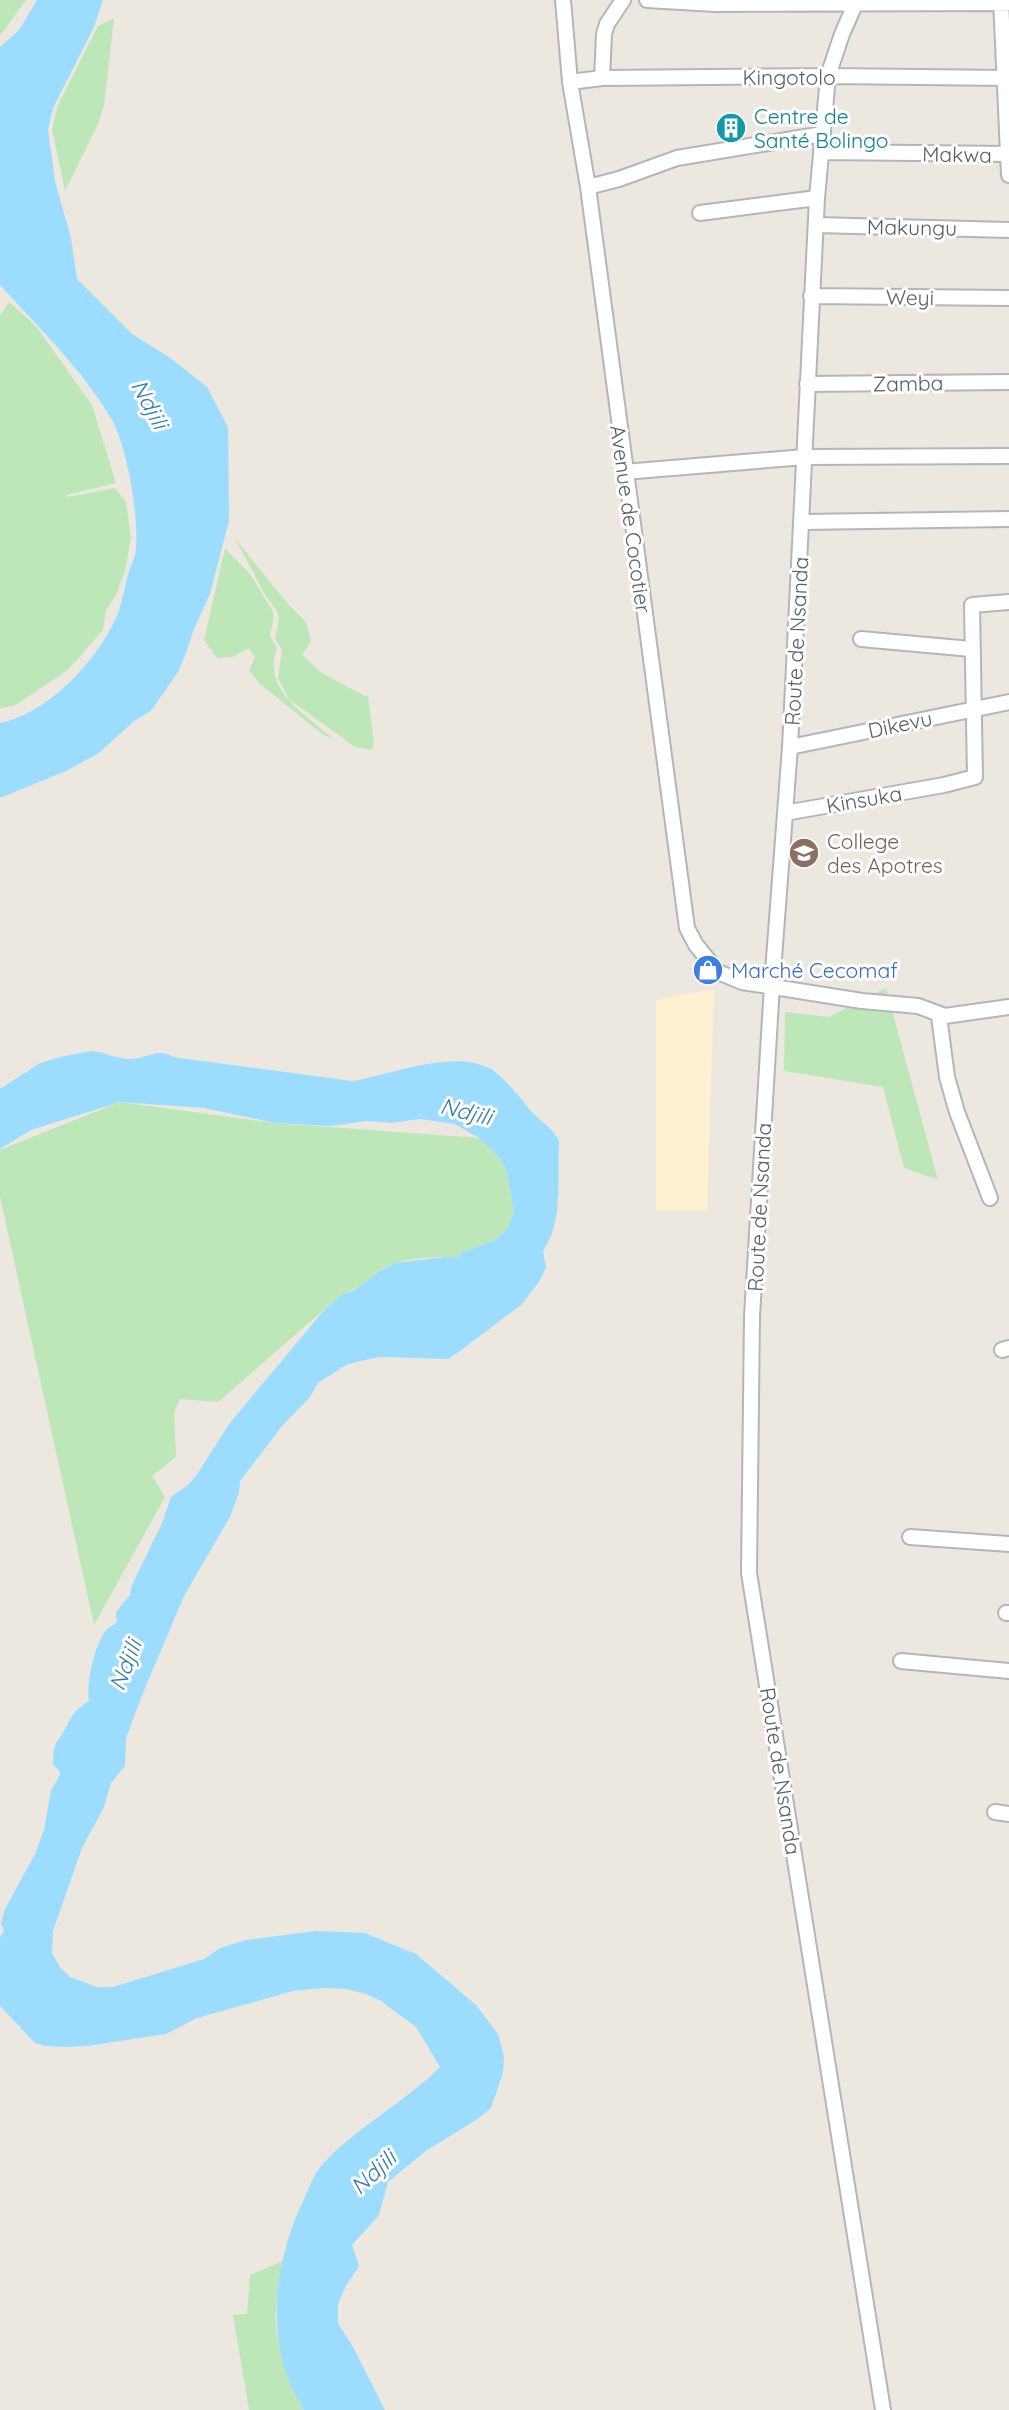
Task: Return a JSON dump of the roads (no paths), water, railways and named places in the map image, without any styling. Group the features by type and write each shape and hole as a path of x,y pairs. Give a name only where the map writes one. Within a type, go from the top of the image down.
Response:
{"street":[{"name":"Avenue de Cocotier","path":"563,0 570,82 588,187 687,928 696,945 718,972 742,982 863,1001 918,1006 939,1016"},
{"path":"602,78 604,34 607,24 623,0"},
{"path":"647,0 716,4 1004,2 1009,175"},
{"name":"Route de Nsanda","path":"857,1 828,76 817,198 790,747 772,985 752,1316 749,1573 883,2410"},
{"name":"Kingotolo","path":"570,82 602,78 1007,78"},
{"path":"588,187 677,158 823,134"},
{"name":"Makwa","path":"822,152 1008,154"},
{"path":"699,213 817,198"},
{"name":"Makungu","path":"816,225 1009,230"},
{"name":"Weyi","path":"811,296 1009,298"},
{"name":"Zamba","path":"807,384 1009,382"},
{"path":"624,472 805,457 1009,456"},
{"path":"802,522 1009,519"},
{"path":"973,710 972,605 1009,602"},
{"path":"860,639 971,649"},
{"name":"Dikevu","path":"790,747 1009,702"},
{"name":"Kinsuka","path":"785,813 975,777 973,710"},
{"path":"990,1198 957,1112 947,1077 939,1016 1009,1007"},
{"path":"910,1537 1009,1544"},
{"path":"901,1661 1009,1671"}],"water":[{"name":"Ndjili","path":"37,0 103,0 94,27 53,108 48,130 55,181 71,238 77,279 132,334 169,357 207,387 228,427 229,521 210,594 186,653 178,672 151,711 134,721 99,753 66,771 0,798 0,723 18,718 52,698 95,653 117,615 136,541 134,506 127,466 112,420 74,366 0,285 0,47 19,30"},
{"name":"Ndjili","path":"92,1051 130,1059 162,1053 173,1057 352,1081 439,1062 474,1063 499,1075 559,1141 557,1212 550,1239 543,1251 546,1268 521,1305 448,1359 379,1357 348,1364 318,1383 310,1397 283,1425 240,1481 230,1517 184,1596 143,1693 126,1738 125,1766 111,1783 104,1807 82,1848 53,1931 52,1953 60,1967 70,1977 97,1987 113,1987 204,1959 220,1948 246,1940 316,1931 365,1933 416,1954 476,2005 498,2034 504,2056 503,2073 491,2108 426,2151 388,2182 379,2215 352,2245 359,2266 338,2304 338,2323 385,2410 304,2410 289,2380 281,2354 278,2286 295,2220 318,2170 349,2139 411,2093 440,2067 416,2027 381,2001 366,1994 346,1989 324,1988 293,1991 197,2018 166,2034 87,2046 45,2046 35,2043 0,2006 0,1938 4,1931 1,1924 4,1911 35,1854 44,1830 51,1790 60,1775 53,1765 55,1745 74,1713 89,1701 90,1675 100,1640 105,1631 117,1622 116,1612 130,1595 171,1497 188,1485 229,1424 325,1309 342,1294 353,1291 394,1263 457,1258 461,1253 497,1239 507,1229 514,1213 507,1172 500,1158 479,1138 455,1124 420,1119 391,1123 367,1121 330,1126 275,1123 204,1108 120,1102 31,1130 0,1149 0,1089 40,1063"}],"place":[{"name":"Centre de Santé Bolingo","path":"731,128"},
{"name":"College des Apotres","path":"804,853"},
{"name":"Marché Cecomaf","path":"708,970"}]}
